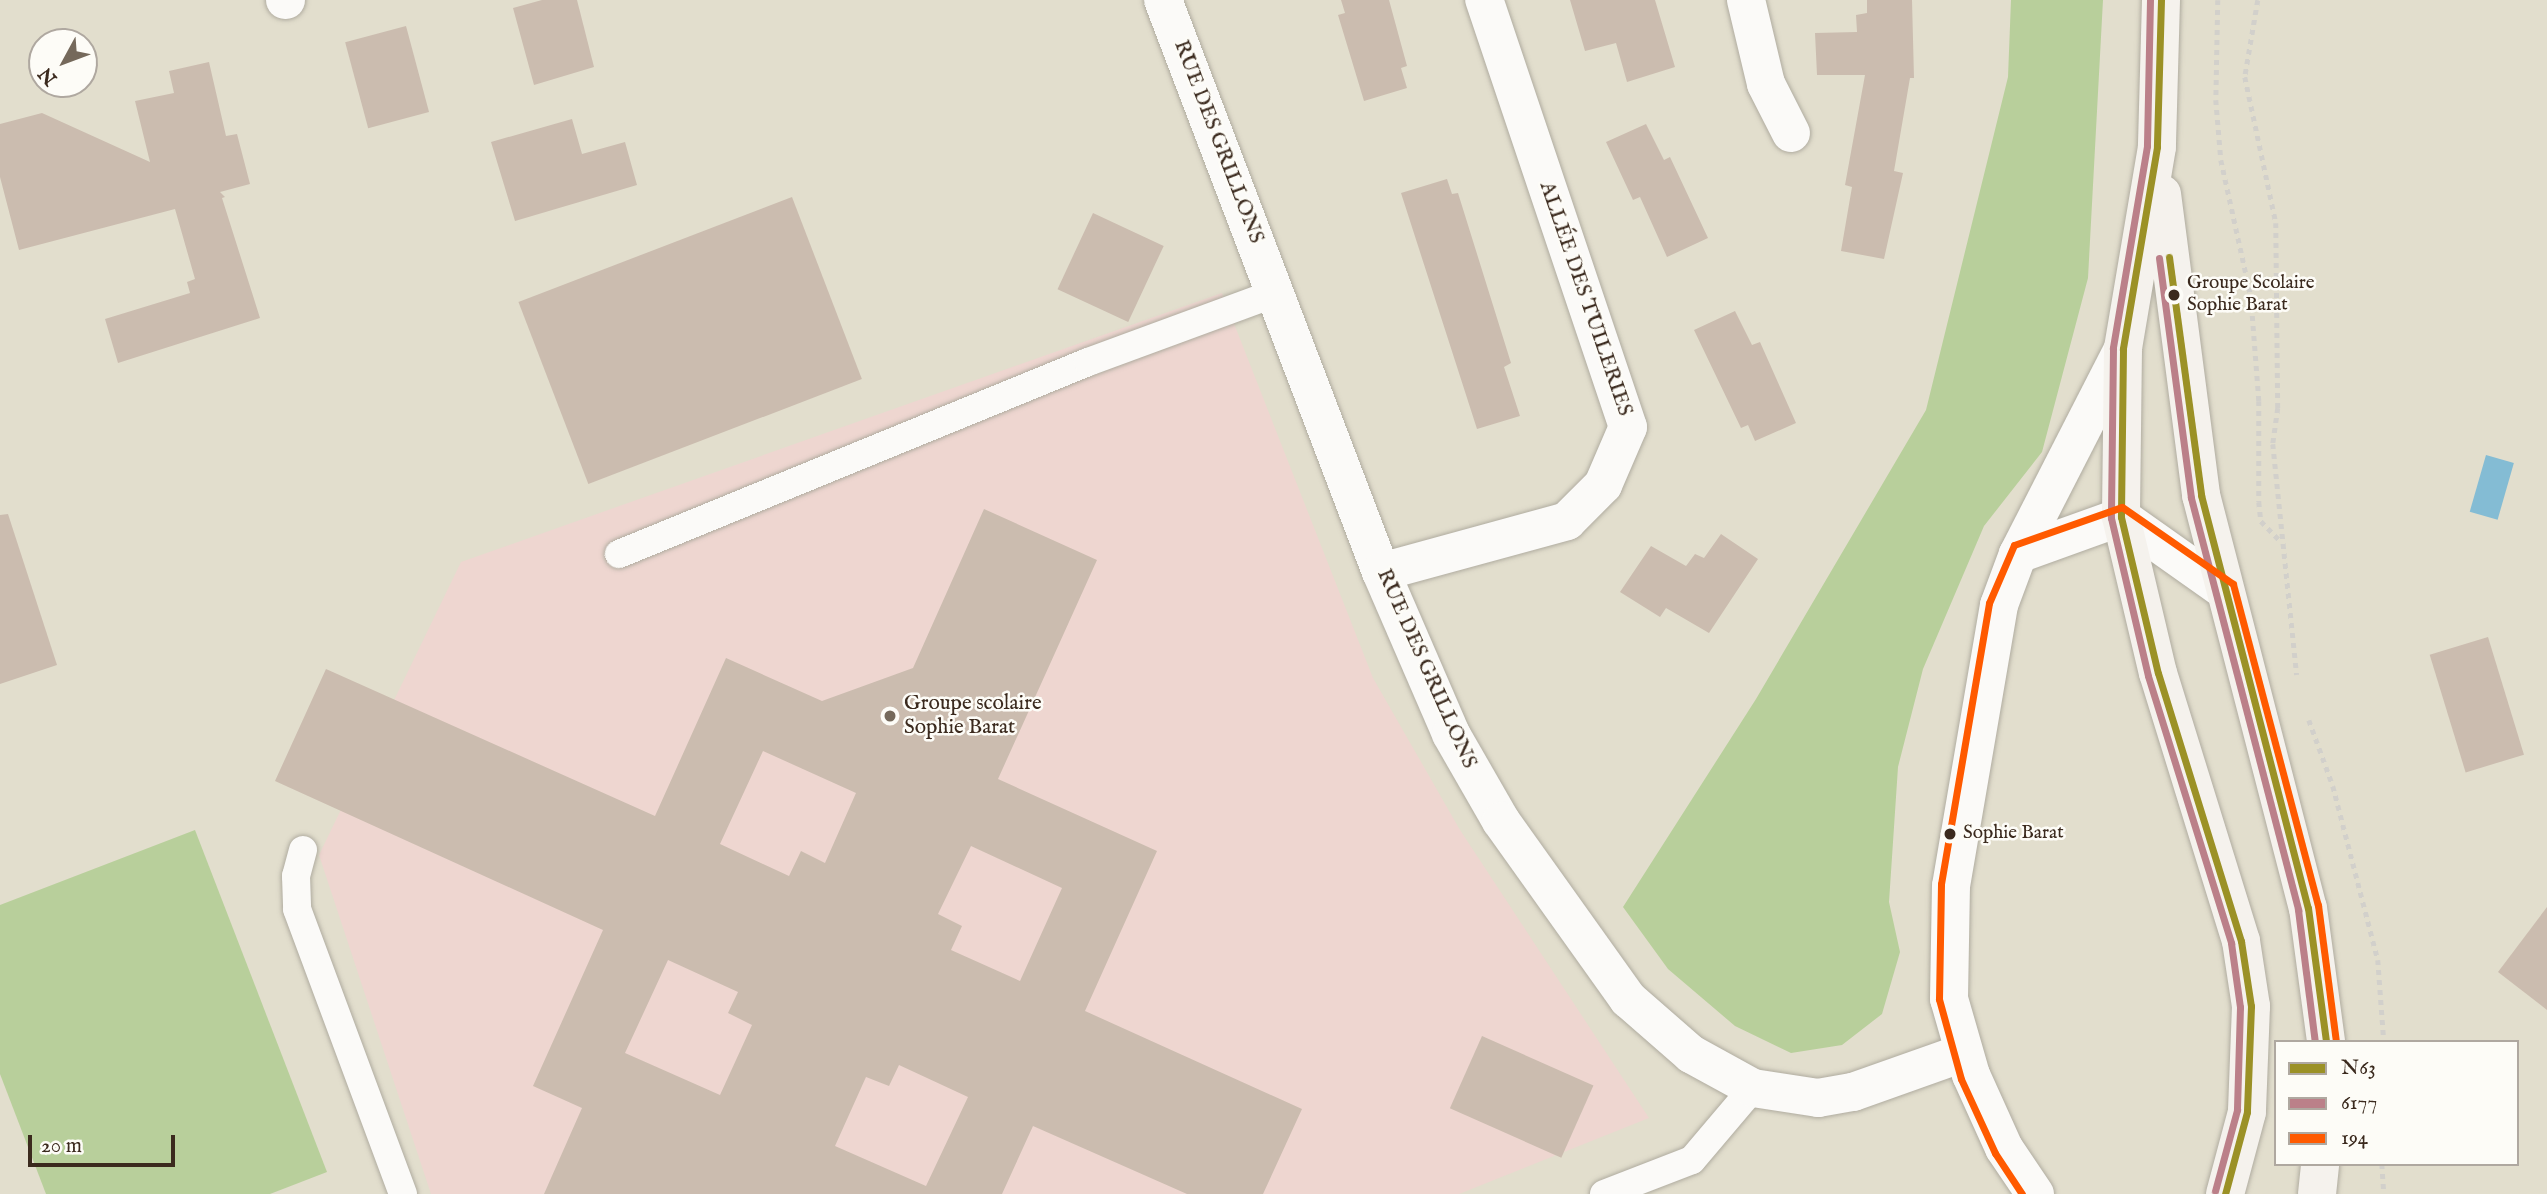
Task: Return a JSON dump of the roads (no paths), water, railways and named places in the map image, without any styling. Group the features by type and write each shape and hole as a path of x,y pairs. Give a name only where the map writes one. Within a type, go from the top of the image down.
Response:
{"main road":[{"path":"2161,0 2157,147 2123,349 2121,517 2158,673 2241,941 2247,980 2251,1018 2247,1112 2225,1194"},
{"path":"2157,147 2201,495 2308,908 2326,1040"},
{"path":"2316,1194 2320,1166"}],"street":[{"name":"RUE DES GRILLONS","path":"1163,0 1381,572 1451,734 1501,821 1628,999 1690,1054 1753,1088 1829,1096 1963,1053"},
{"name":"ALLÉE DES TUILERIES","path":"1381,572 1567,521 1603,485 1628,427 1484,0"},
{"path":"1746,0 1766,84 1791,133"},
{"path":"2035,1194 2004,1147 1963,1053 1949,999 1951,886 1999,605 2018,554 2123,349"},
{"path":"2018,554 2121,517 2224,590"}],"lane":[{"path":"619,554 1088,362 1276,293"},
{"path":"303,850 296,876 297,909 403,1194"},
{"path":"1604,1194 1692,1160 1753,1088"}],"water":[{"path":"2486,455 2514,463 2498,520 2470,512"}],"place":[{"name":"Groupe Scolaire Sophie Barat","path":"2174,295"},
{"name":"Groupe scolaire Sophie Barat","path":"890,716"},
{"name":"Sophie Barat","path":"1950,834"}]}
